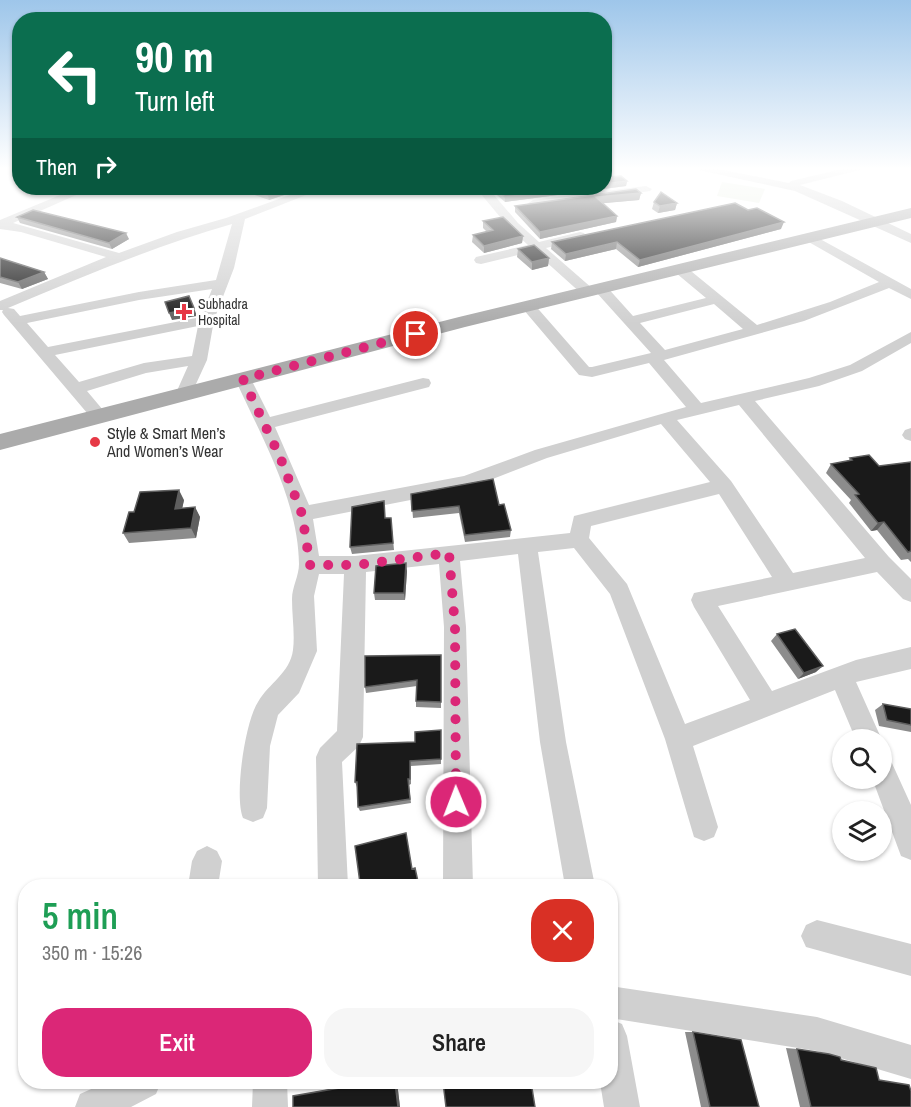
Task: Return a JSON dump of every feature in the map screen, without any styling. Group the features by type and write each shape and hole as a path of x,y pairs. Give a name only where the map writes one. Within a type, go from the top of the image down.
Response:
{"main road":[{"path":"0,442 528,306 880,221"}],"street":[{"path":"99,416 1,305 119,257 228,221"},
{"path":"184,393 199,360 207,320 231,254 239,221"},
{"path":"513,221 514,226 536,246 630,321 697,409"},
{"path":"872,221 911,239"},
{"path":"0,225 22,228 119,257"},
{"path":"481,260 593,234"},
{"path":"811,238 911,295"},
{"path":"681,270 755,331"},
{"path":"16,321 139,296 221,283"},
{"path":"528,306 585,372 592,372 658,358 755,331 855,300 889,283"},
{"path":"630,321 717,299"},
{"path":"43,353 207,320"},
{"path":"302,514 467,482 541,454 665,417 813,382 856,368 911,337"},
{"path":"75,389 144,368 199,360"},
{"path":"243,379 302,514 310,565 303,596 305,651 290,685 267,709 256,746 253,808"},
{"path":"264,424 423,383"},
{"path":"743,398 881,563 911,593"},
{"path":"665,417 724,486 788,583"},
{"path":"704,827 678,739 619,590 579,540 581,521 724,486"},
{"path":"310,565 356,565 527,544 579,540"},
{"path":"527,544 553,742 579,879"},
{"path":"449,553 455,627 458,879"},
{"path":"767,705 702,600 881,563"},
{"path":"333,879 329,757 350,736 356,565"},
{"path":"678,739 841,677 911,658"},
{"path":"841,677 864,729"},
{"path":"890,789 911,846"},
{"path":"817,936 911,960"},
{"path":"618,1003 817,1034 911,1062"},
{"path":"618,1083 622,1107"},
{"path":"93,1107 130,1089"},
{"path":"270,1089 270,1107"}],"building":[{"path":"30,221 76,221 126,233 109,243"},
{"path":"483,221 507,221 523,236 484,246 473,235 493,230"},
{"path":"529,221 595,221 540,232"},
{"path":"652,221 784,222 640,260 617,242 566,254 552,242"},
{"path":"534,245 549,258 532,262 518,249"},
{"path":"0,258 44,272 18,282 0,277"},
{"path":"189,296 194,308 169,313 165,302"},
{"path":"869,455 879,466 911,462 911,551 908,552 884,522 878,523 855,495 859,494 831,464"},
{"path":"493,479 499,505 504,504 511,530 465,535 459,506 412,511 411,494"},
{"path":"179,490 175,509 195,507 191,528 123,533 129,512 134,512 140,492"},
{"path":"384,501 385,518 391,518 393,543 350,547 352,507"},
{"path":"406,563 404,593 374,593 376,566"},
{"path":"795,629 823,666 804,673 777,634"},
{"path":"441,655 441,702 416,701 417,680 365,687 365,656"},
{"path":"883,704 911,709 911,725 887,720"},
{"path":"441,730 441,759 410,761 410,779 408,779 410,799 358,807 357,782 355,782 357,744 415,742 415,732"},
{"path":"406,833 412,869 415,868 417,879 359,879 355,846"},
{"path":"693,1032 741,1040 759,1107 710,1107"},
{"path":"797,1049 829,1054 840,1057 841,1060 876,1068 879,1080 909,1085 911,1107 811,1107"},
{"path":"333,1089 396,1089 398,1107 293,1107 293,1096"},
{"path":"444,1089 532,1089 535,1107 446,1107"}],"place":[{"name":"Subhadra Hospital","path":"184,312"},
{"name":"Style & Smart Men’s And Women’s Wear","path":"95,442"}],"route":[{"path":"416,334 243,379 280,457 302,514 310,565 356,565 449,553 455,627 456,802"}]}
